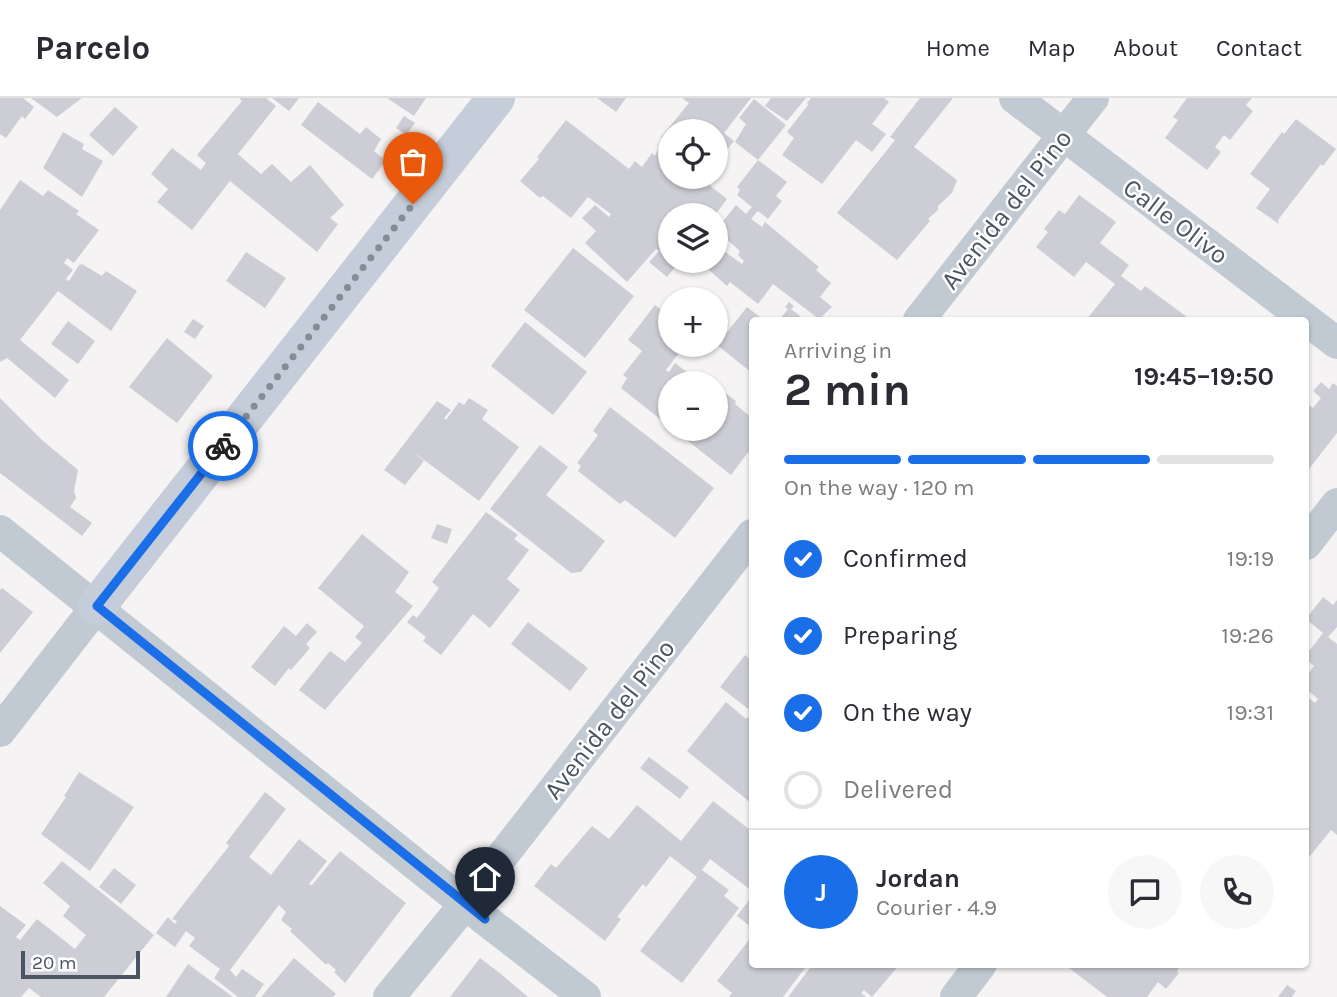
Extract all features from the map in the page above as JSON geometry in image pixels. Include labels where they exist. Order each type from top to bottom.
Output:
[{"type":"street","points":[[0,731],[496,98]]},
{"type":"street","name":"Calle Olivo","points":[[1015,98],[1303,317]]},
{"type":"street","name":"Avenida del Pino","points":[[921,317],[1093,98]]},
{"type":"street","name":"Calle Olivo","points":[[1309,322],[1337,343]]},
{"type":"street","points":[[1309,540],[1337,503]]},
{"type":"street","points":[[0,531],[97,606],[465,904],[586,997]]},
{"type":"street","name":"Avenida del Pino","points":[[389,997],[465,904],[749,539]]},
{"type":"street","points":[[956,997],[978,968]]},
{"type":"building","points":[[0,98],[23,98],[34,107],[25,119],[22,116],[6,138],[0,134]]},
{"type":"building","points":[[31,98],[82,98],[57,117]]},
{"type":"building","points":[[239,98],[266,98],[276,106],[238,154],[261,174],[272,164],[291,182],[310,165],[344,205],[330,218],[338,224],[317,252],[230,181],[192,230],[157,202],[168,189],[151,174],[172,148],[201,170],[206,163],[197,155],[242,101]]},
{"type":"building","points":[[272,98],[299,98],[289,111]]},
{"type":"building","points":[[387,98],[426,98],[414,116]]},
{"type":"building","points":[[597,98],[626,98],[616,112]]},
{"type":"building","points":[[682,98],[751,98],[728,128],[728,119],[676,119],[689,103]]},
{"type":"building","points":[[771,98],[806,98],[787,121],[765,106]]},
{"type":"building","points":[[811,98],[884,98],[889,102],[872,124],[886,134],[872,152],[856,140],[822,184],[782,155],[794,138],[787,132]]},
{"type":"building","points":[[920,98],[953,98],[914,147],[957,180],[952,193],[938,206],[938,210],[928,219],[930,221],[897,260],[837,213],[895,140],[890,137]]},
{"type":"building","points":[[1187,98],[1252,98],[1246,105],[1253,111],[1230,140],[1224,135],[1215,147],[1221,152],[1207,170],[1165,138],[1178,120],[1173,117]]},
{"type":"building","points":[[754,99],[786,125],[758,160],[735,142],[746,124],[739,118]]},
{"type":"building","points":[[318,102],[360,134],[366,127],[381,139],[374,151],[386,161],[372,179],[301,125]]},
{"type":"building","points":[[115,107],[138,127],[113,156],[89,135]]},
{"type":"building","points":[[404,116],[415,123],[406,135],[396,128]]},
{"type":"building","points":[[1296,119],[1336,149],[1323,166],[1321,164],[1278,220],[1279,224],[1256,208],[1270,189],[1250,174],[1282,132],[1284,134]]},
{"type":"building","points":[[566,120],[629,169],[635,161],[642,167],[652,153],[655,156],[658,150],[658,189],[714,189],[727,199],[724,203],[658,203],[658,250],[656,249],[627,282],[585,243],[596,231],[582,218],[595,205],[609,217],[611,214],[588,197],[571,218],[520,181],[539,159],[537,157]]},
{"type":"building","points":[[63,132],[84,144],[82,149],[103,161],[82,197],[43,168]]},
{"type":"building","points":[[728,136],[734,141],[728,148]]},
{"type":"building","points":[[758,160],[787,182],[776,196],[782,201],[768,219],[758,211],[751,219],[762,227],[765,222],[819,267],[816,270],[831,283],[820,297],[832,307],[821,317],[816,317],[773,284],[758,304],[730,282],[727,286],[712,273],[728,273],[728,254],[742,264],[744,261],[738,255],[740,251],[728,240],[728,215],[736,205],[746,214],[752,207],[737,195],[740,190],[737,187]]},
{"type":"building","points":[[20,180],[43,196],[48,190],[79,211],[76,214],[99,230],[74,263],[67,258],[64,263],[73,270],[66,279],[69,281],[82,264],[102,276],[106,271],[137,291],[111,331],[58,291],[20,340],[69,380],[55,398],[7,358],[0,362],[0,210]]},
{"type":"building","points":[[1079,195],[1116,222],[1100,243],[1129,265],[1121,276],[1141,291],[1145,286],[1187,317],[1088,317],[1115,284],[1086,262],[1074,277],[1036,247],[1048,232],[1044,229],[1059,210],[1065,214]]},
{"type":"building","points":[[573,248],[634,296],[585,358],[524,310]]},
{"type":"building","points":[[246,252],[286,278],[265,308],[226,281]]},
{"type":"building","points":[[658,252],[658,270],[649,262]]},
{"type":"building","points":[[789,302],[794,306],[791,309],[801,317],[781,317],[788,309],[785,307]]},
{"type":"building","points":[[655,305],[658,307],[658,357],[676,357],[668,371],[658,371],[658,417],[621,388],[627,378],[623,375],[642,351],[628,340]]},
{"type":"building","points":[[747,307],[760,317],[749,317],[749,371],[728,354],[728,331]]},
{"type":"building","points":[[193,319],[204,326],[195,339],[184,332]]},
{"type":"building","points":[[68,321],[95,341],[78,364],[51,344]]},
{"type":"building","points":[[525,322],[587,372],[553,415],[491,366]]},
{"type":"building","points":[[167,338],[213,376],[177,423],[129,387]]},
{"type":"building","points":[[675,363],[685,371],[670,371]]},
{"type":"building","points":[[1321,382],[1329,389],[1333,383],[1337,386],[1337,433],[1309,469],[1309,405],[1313,408],[1321,398],[1313,391]]},
{"type":"building","points":[[728,395],[749,416],[749,451],[731,475],[688,441],[728,441]]},
{"type":"building","points":[[0,398],[42,440],[78,470],[74,491],[76,498],[70,507],[92,523],[82,536],[0,473]]},
{"type":"building","points":[[469,398],[488,410],[482,419],[519,447],[479,501],[412,451],[424,461],[405,485],[384,470],[437,401],[451,410],[444,418],[446,420],[459,402],[464,405]]},
{"type":"building","points":[[610,407],[714,488],[675,538],[625,500],[620,504],[578,471],[581,466],[577,463],[598,435],[593,431]]},
{"type":"building","points":[[540,445],[568,467],[546,495],[605,541],[581,572],[571,573],[490,509]]},
{"type":"building","points":[[486,512],[518,535],[514,539],[529,550],[507,579],[520,590],[490,628],[473,614],[441,655],[423,641],[426,637],[407,622],[413,615],[417,618],[439,588],[432,582]]},
{"type":"building","points":[[437,524],[452,529],[447,544],[431,538]]},
{"type":"building","points":[[362,534],[409,572],[395,592],[413,606],[325,710],[299,690],[330,651],[345,662],[362,643],[355,637],[364,626],[318,588]]},
{"type":"building","points":[[2,588],[33,612],[0,653],[0,590]]},
{"type":"building","points":[[1323,597],[1333,605],[1337,600],[1337,627],[1328,637],[1337,644],[1337,835],[1331,830],[1309,857],[1309,698],[1315,703],[1318,699],[1309,692],[1309,673],[1314,666],[1309,662],[1309,651],[1323,633],[1309,621],[1309,615]]},
{"type":"building","points":[[528,622],[588,668],[570,691],[511,644]]},
{"type":"building","points":[[307,623],[317,632],[306,644],[310,648],[275,686],[251,667],[284,626],[296,636]]},
{"type":"building","points":[[745,655],[749,658],[749,710],[720,687]]},
{"type":"building","points":[[726,702],[749,719],[749,802],[687,751]]},
{"type":"building","points":[[649,757],[689,787],[680,799],[640,768]]},
{"type":"building","points":[[79,772],[134,807],[90,871],[41,834]]},
{"type":"building","points":[[265,792],[286,809],[249,857],[271,875],[299,839],[327,861],[309,884],[312,885],[340,851],[406,903],[345,983],[334,972],[336,970],[328,963],[326,965],[290,931],[292,929],[281,920],[286,912],[279,905],[230,970],[236,977],[242,969],[264,984],[255,997],[238,997],[214,978],[220,969],[189,946],[195,938],[186,931],[175,947],[156,933],[168,917],[175,924],[177,921],[172,919],[229,846],[226,843]]},
{"type":"building","points":[[713,801],[749,829],[749,889],[710,859],[702,870],[729,890],[724,896],[739,908],[682,983],[640,951],[697,877],[670,856],[646,887],[643,884],[617,917],[621,919],[605,941],[534,886],[551,864],[556,868],[592,826],[609,839],[637,805],[681,841]]},
{"type":"building","points":[[62,861],[154,935],[104,997],[41,997],[29,988],[21,997],[0,997],[0,906],[26,925],[16,937],[20,940],[37,919],[75,949],[86,935],[63,916],[70,906],[43,883]]},
{"type":"building","points":[[114,868],[136,885],[121,904],[99,887]]},
{"type":"building","points":[[749,900],[749,926],[737,916]]},
{"type":"building","points":[[749,940],[749,968],[805,968],[783,997],[729,997],[732,993],[717,981]]},
{"type":"building","points":[[294,958],[336,994],[333,997],[261,997]]},
{"type":"building","points":[[480,958],[501,974],[528,997],[450,997]]},
{"type":"building","points":[[188,964],[207,978],[233,997],[166,997]]},
{"type":"building","points":[[810,968],[897,968],[872,997],[864,990],[861,993],[866,997],[788,997]]},
{"type":"building","points":[[1069,968],[1179,968],[1179,973],[1166,989],[1158,982],[1147,997],[1107,997]]},
{"type":"building","points":[[1287,985],[1296,991],[1292,997],[1278,997]]},
{"type":"way so far","points":[[223,446],[413,204]]},
{"type":"route","points":[[223,446],[97,606],[485,919]]}]
